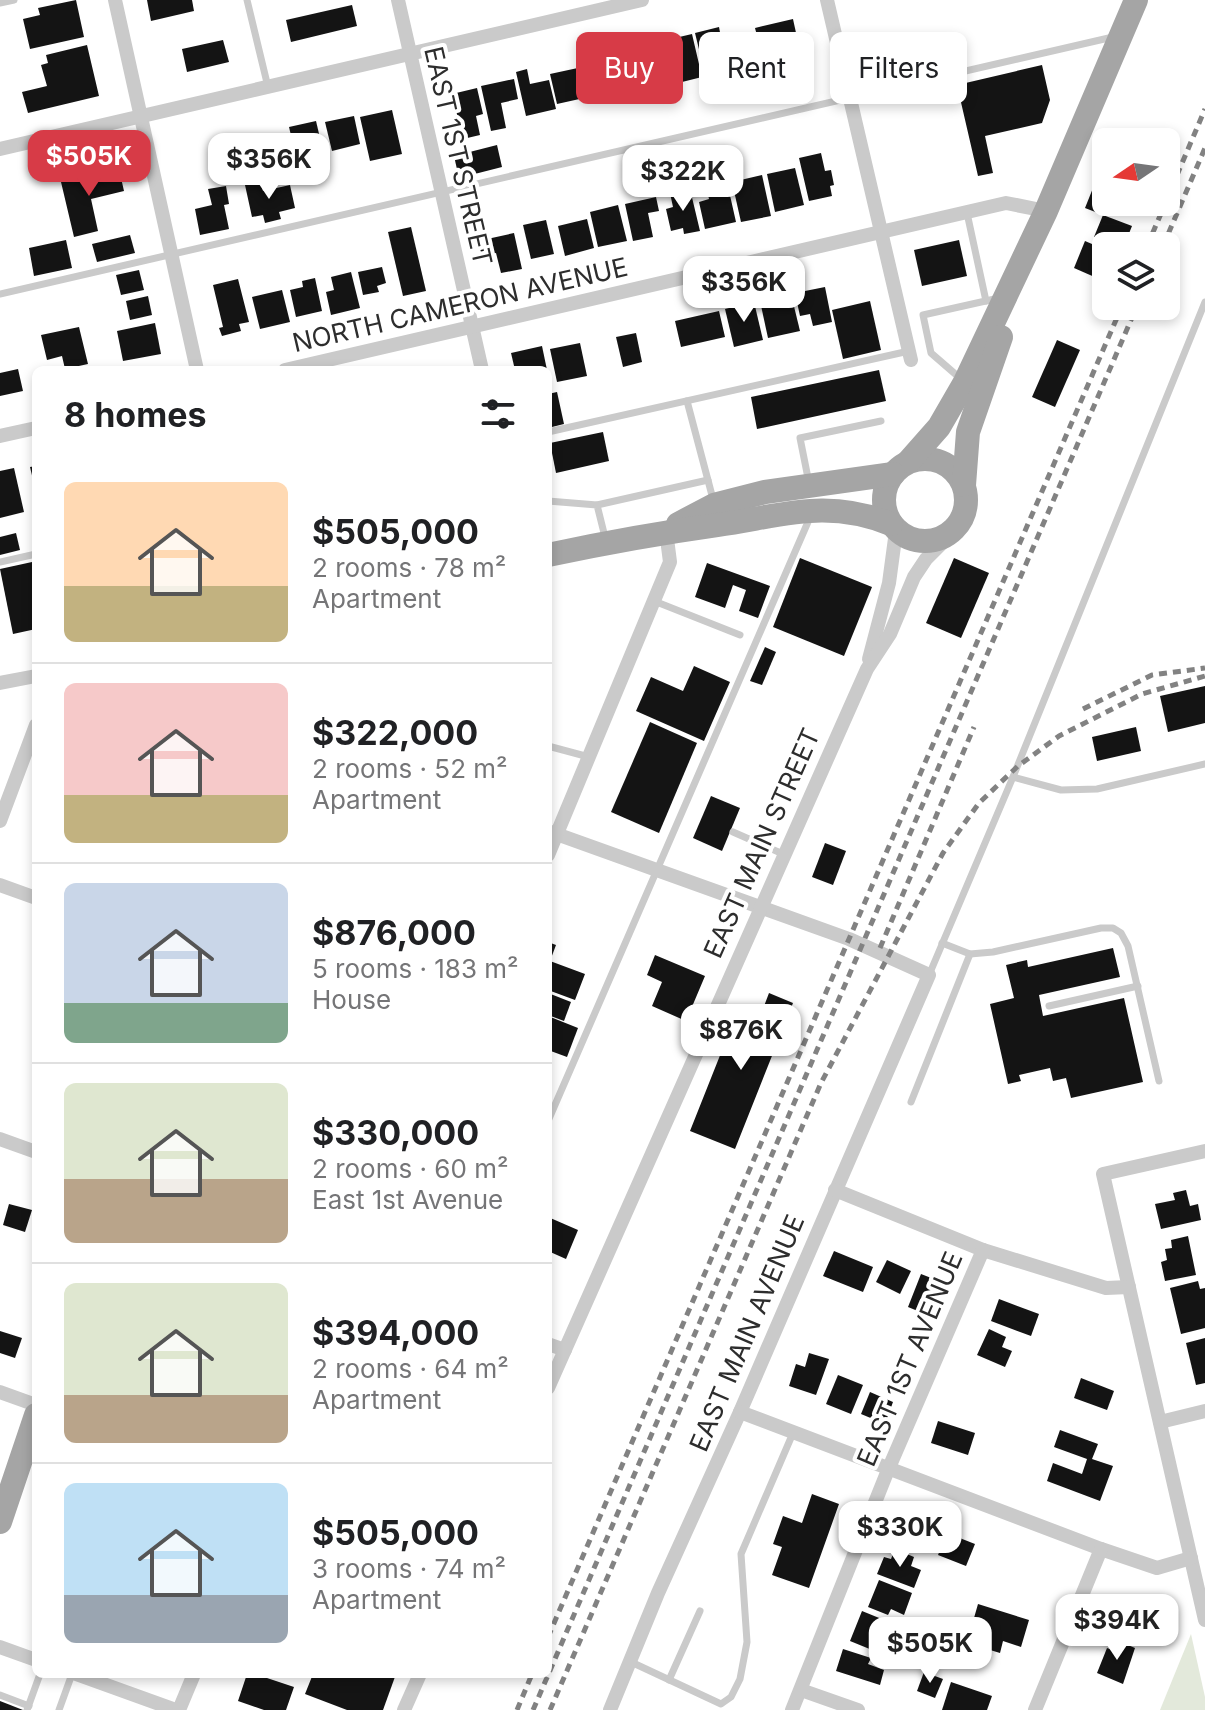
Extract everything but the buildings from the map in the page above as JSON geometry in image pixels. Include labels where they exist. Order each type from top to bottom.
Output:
[{"type":"main road","points":[[666,531],[714,505],[765,492],[812,498],[894,528],[913,539],[924,541],[946,536],[955,530],[966,509],[964,485],[968,432],[1046,211],[1136,0]]},
{"type":"main road","points":[[894,528],[884,501],[888,482],[939,427],[965,382],[996,299],[1046,211]]},
{"type":"main road","points":[[552,554],[812,498],[931,458],[951,467],[964,485]]},
{"type":"main road","points":[[0,1522],[32,1427]]},
{"type":"street","points":[[115,0],[196,366]]},
{"type":"street","name":"EAST 1ST STREET","points":[[398,0],[481,366]]},
{"type":"street","points":[[0,149],[642,0]]},
{"type":"street","points":[[827,0],[835,32]]},
{"type":"street","points":[[852,104],[910,356]]},
{"type":"street","name":"NORTH CAMERON AVENUE","points":[[302,366],[1006,203],[1046,211]]},
{"type":"street","points":[[0,436],[32,429]]},
{"type":"street","name":"EAST MAIN STREET","points":[[867,669],[889,583],[894,528]]},
{"type":"street","name":"EAST MAIN STREET","points":[[552,1379],[867,669],[890,634],[914,577],[926,559],[955,530]]},
{"type":"street","points":[[666,531],[670,562],[589,757],[553,833],[849,939],[929,975]]},
{"type":"street","points":[[0,683],[32,677]]},
{"type":"street","points":[[0,821],[32,736]]},
{"type":"street","points":[[0,885],[32,897]]},
{"type":"street","name":"EAST MAIN AVENUE","points":[[610,1710],[658,1593],[740,1412],[929,975]]},
{"type":"street","points":[[0,1139],[32,1151]]},
{"type":"street","points":[[1205,1151],[1103,1174],[1205,1620]]},
{"type":"street","points":[[835,1190],[983,1250],[1106,1288],[1129,1287]]},
{"type":"street","name":"EAST 1ST AVENUE","points":[[792,1710],[888,1470],[983,1250]]},
{"type":"street","points":[[552,1345],[565,1350]]},
{"type":"street","points":[[0,1392],[32,1404]]},
{"type":"street","points":[[1160,1422],[1205,1411]]},
{"type":"street","points":[[740,1412],[888,1470],[1157,1568],[1191,1558]]},
{"type":"street","points":[[1035,1710],[1101,1549]]},
{"type":"street","points":[[0,1647],[32,1659]]},
{"type":"street","points":[[85,1678],[177,1710],[192,1678]]},
{"type":"street","points":[[404,1710],[418,1678]]},
{"type":"street","points":[[801,1690],[858,1710]]},
{"type":"lane","points":[[0,3],[14,0]]},
{"type":"lane","points":[[247,0],[268,87]]},
{"type":"lane","points":[[967,70],[1120,36]]},
{"type":"lane","points":[[0,294],[830,101]]},
{"type":"lane","points":[[965,382],[931,353],[923,315],[996,299],[967,212]]},
{"type":"lane","points":[[929,975],[1013,777],[1205,302]]},
{"type":"lane","points":[[552,431],[910,356]]},
{"type":"lane","points":[[687,401],[714,505]]},
{"type":"lane","points":[[552,1112],[657,871],[812,498],[800,438],[881,421]]},
{"type":"lane","points":[[552,501],[597,505],[708,480]]},
{"type":"lane","points":[[597,505],[607,543]]},
{"type":"lane","points":[[0,562],[32,555]]},
{"type":"lane","points":[[654,601],[740,635]]},
{"type":"lane","points":[[552,747],[589,757]]},
{"type":"lane","points":[[1013,777],[1061,790],[1097,789],[1205,764]]},
{"type":"lane","points":[[733,832],[783,854]]},
{"type":"lane","points":[[942,943],[970,954],[993,952],[1091,929],[1113,928],[1121,933],[1128,946],[1159,1081]]},
{"type":"lane","points":[[911,1102],[970,954]]},
{"type":"lane","points":[[1049,1006],[1138,986]]},
{"type":"lane","points":[[631,1662],[720,1707],[731,1697],[740,1679],[747,1642],[741,1554],[793,1433]]},
{"type":"lane","points":[[669,1680],[700,1611]]},
{"type":"lane","points":[[0,1695],[28,1708],[39,1678]]},
{"type":"lane","points":[[59,1710],[72,1678]]},
{"type":"shaded area","points":[[1191,1634],[1205,1710],[1160,1710]]},
{"type":"railway","points":[[1180,168],[1205,109]]},
{"type":"railway","points":[[1169,232],[1205,148]]},
{"type":"railway","points":[[1153,232],[1160,216]]},
{"type":"railway","points":[[552,1628],[1116,320]]},
{"type":"railway","points":[[552,1666],[1131,320]]},
{"type":"railway","points":[[1083,709],[1152,675],[1205,668]]},
{"type":"railway","points":[[550,1710],[821,1083],[943,853],[979,803],[1018,766],[1059,736],[1142,694],[1205,676]]},
{"type":"railway","points":[[880,948],[974,727]]},
{"type":"railway","points":[[517,1710],[530,1678]]},
{"type":"railway","points":[[533,1710],[547,1678]]}]
